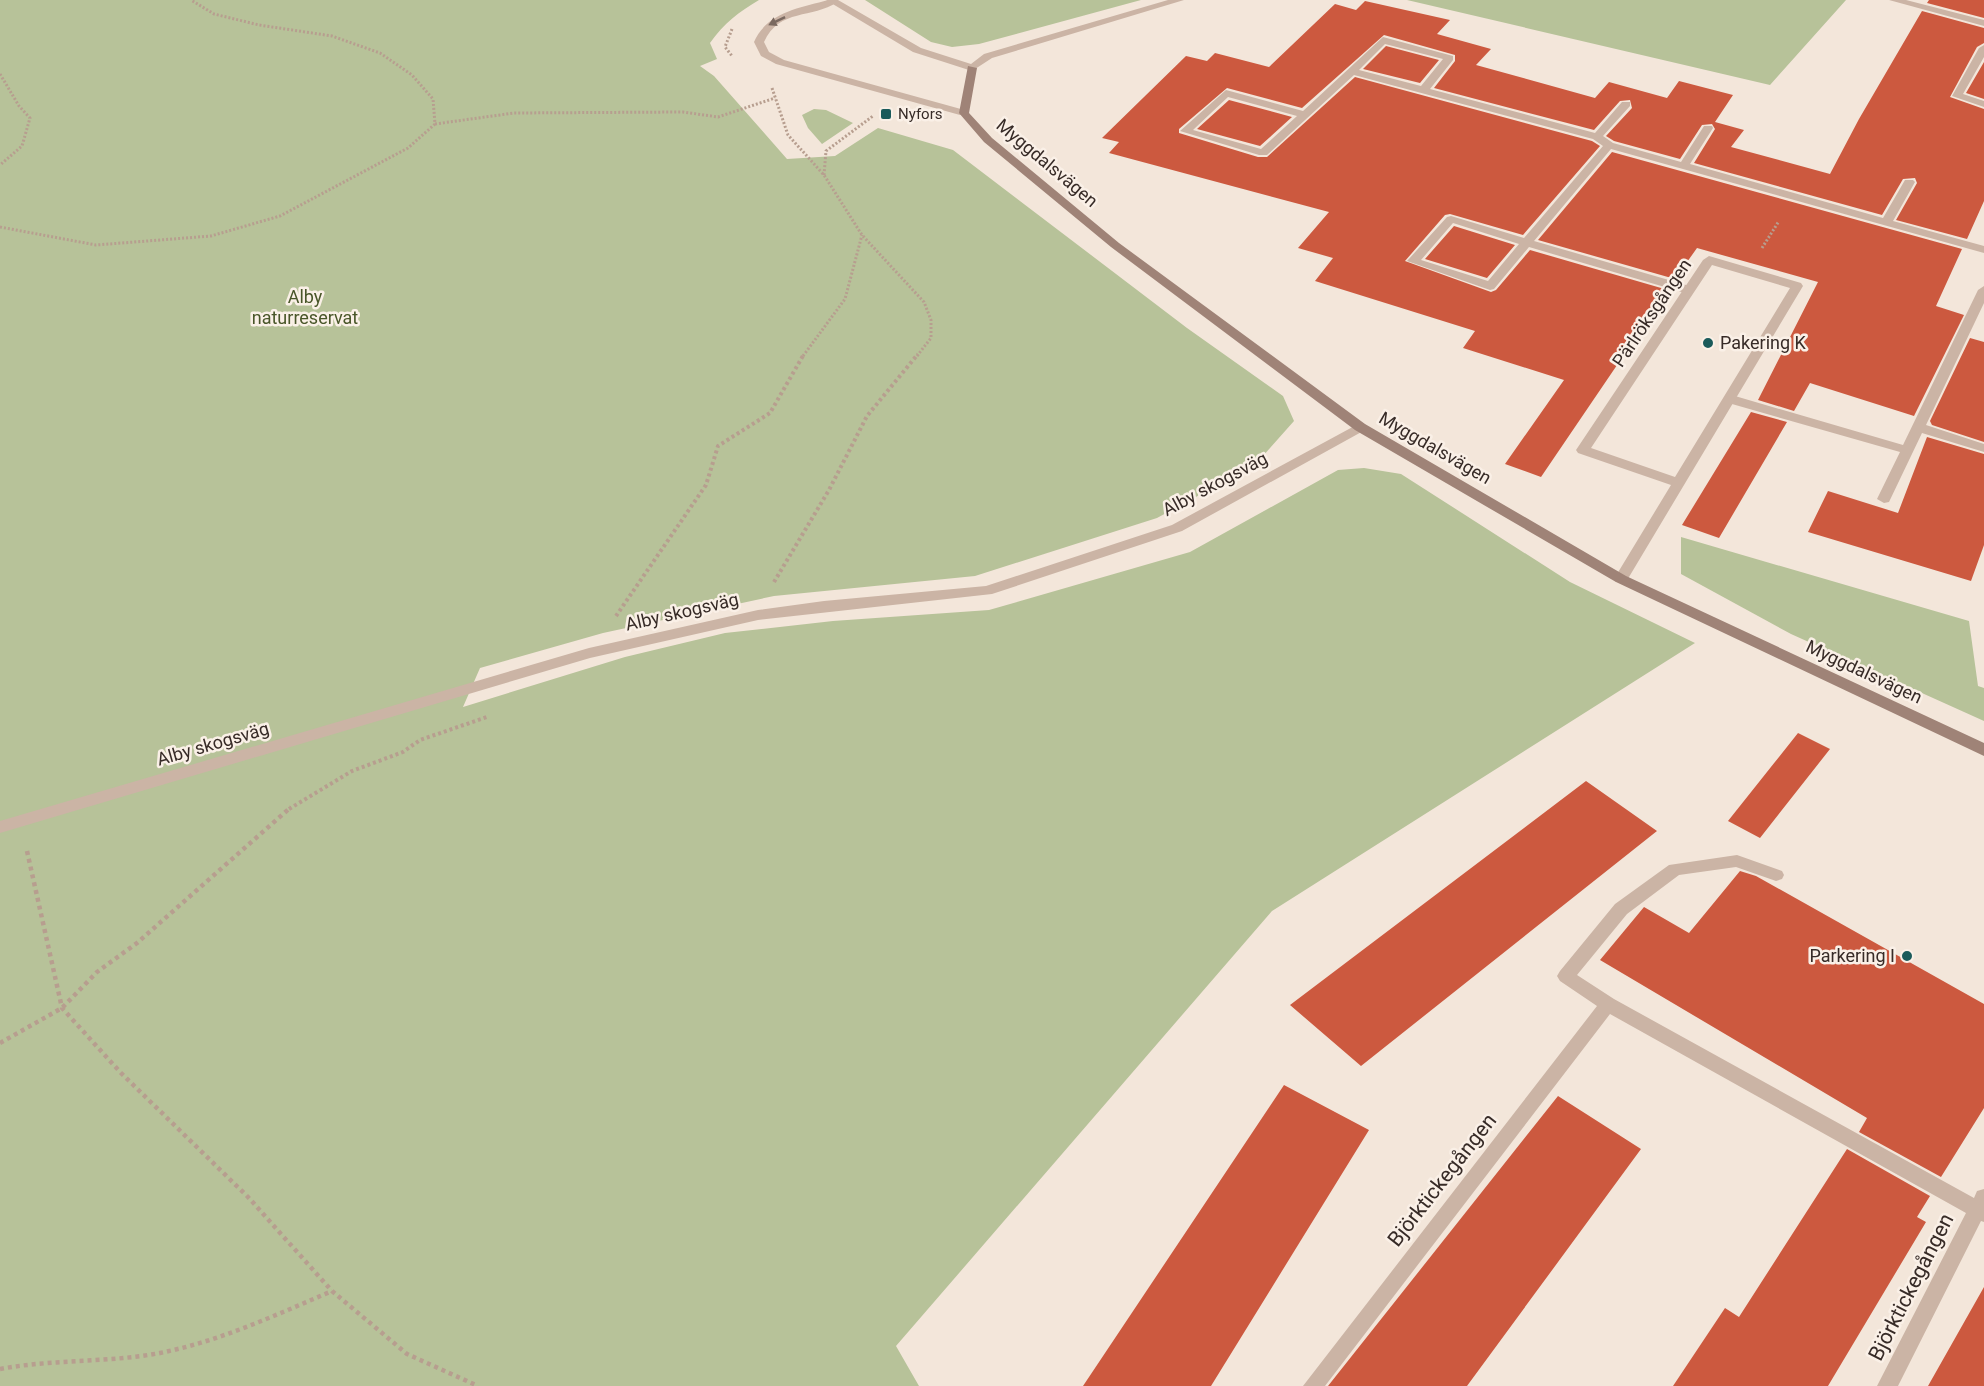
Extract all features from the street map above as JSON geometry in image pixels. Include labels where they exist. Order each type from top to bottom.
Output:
[{"type":"street","points":[[972,68],[917,50],[832,1],[775,21],[762,30],[759,42],[765,54],[780,62],[964,113],[972,68],[988,56],[1179,0]]},
{"type":"street","points":[[1894,0],[1984,23]]},
{"type":"street","points":[[1303,114],[1226,93],[1185,130],[1263,153],[1383,40],[1449,58],[1423,90]]},
{"type":"street","points":[[1984,48],[1957,96],[1984,104]]},
{"type":"street","points":[[1352,71],[1597,138],[1609,145],[1984,250]]},
{"type":"street","points":[[1597,138],[1626,105]]},
{"type":"street","name":"Myggdalsvägen","points":[[964,113],[988,140],[1115,245],[1360,427],[1621,579],[1984,750]]},
{"type":"street","points":[[1684,165],[1708,128]]},
{"type":"street","points":[[1609,145],[1527,243],[1490,286],[1413,261],[1451,219],[1527,243],[1689,290]]},
{"type":"street","points":[[1886,223],[1909,182]]},
{"type":"street","name":"Pärlröksgången","points":[[1621,579],[1730,399],[1797,286],[1709,260],[1583,450],[1679,483]]},
{"type":"street","points":[[1884,499],[1984,290]]},
{"type":"street","points":[[1730,399],[1907,450]]},
{"type":"street","name":"Alby skogsväg","points":[[0,827],[589,653],[758,615],[824,606],[987,591],[1177,528],[1360,427]]},
{"type":"street","points":[[1918,427],[1984,448]]},
{"type":"street","name":"Björktickegången","points":[[1776,875],[1737,861],[1675,869],[1622,909],[1566,976],[1608,1004],[1982,1207],[1887,1386]]},
{"type":"street","name":"Björktickegången","points":[[1313,1386],[1608,1004]]},
{"type":"path","points":[[191,0],[214,14],[259,25],[332,36],[380,53],[412,75],[433,99],[435,124]]},
{"type":"path","points":[[0,74],[19,106],[30,118],[29,132],[21,148],[0,165]]},
{"type":"path","points":[[0,227],[96,245],[211,236],[280,216],[408,148],[435,124],[514,113],[683,112],[718,117],[775,98],[788,135],[824,175],[862,235],[924,302],[931,320],[932,338],[867,416],[829,490],[790,550],[758,615]]},
{"type":"path","points":[[824,175],[826,151],[874,116]]},
{"type":"path","points":[[1747,271],[1793,198]]},
{"type":"path","points":[[589,653],[646,576],[706,485],[718,446],[770,413],[806,350],[845,299],[862,235]]},
{"type":"path","points":[[0,1042],[62,1008],[97,972],[137,943],[294,804],[327,788],[351,771],[403,752],[420,740],[489,716]]},
{"type":"path","points":[[20,821],[62,1008],[121,1073],[248,1197],[332,1291],[407,1353],[477,1386]]},
{"type":"path","points":[[0,1369],[30,1362],[134,1357],[218,1339],[332,1291]]},
{"type":"green space","name":"Alby naturreservat","points":[[0,0],[759,0],[726,24],[710,43],[717,59],[700,66],[714,76],[787,159],[835,156],[878,128],[953,150],[1187,328],[1283,396],[1294,421],[1255,465],[1157,518],[975,576],[774,596],[603,633],[480,668],[463,707],[625,657],[725,633],[833,621],[989,610],[1190,552],[1338,470],[1364,468],[1401,474],[1570,582],[1695,643],[1272,911],[896,1346],[919,1386],[0,1386]]},
{"type":"green space","points":[[865,0],[1141,0],[979,44],[952,47],[931,42]]},
{"type":"green space","points":[[1407,0],[1846,0],[1770,85]]},
{"type":"green space","points":[[814,109],[826,110],[853,123],[822,144],[808,128],[802,115]]},
{"type":"green space","points":[[1681,537],[1969,621],[1978,686],[1984,688],[1984,721],[1791,634],[1681,574]]},
{"type":"building","points":[[1929,0],[1984,0],[1984,18],[1927,3]]},
{"type":"building","points":[[1365,1],[1450,20],[1437,34],[1491,49],[1476,65],[1595,98],[1609,82],[1667,98],[1679,81],[1733,95],[1715,122],[1744,130],[1731,147],[1830,174],[1922,11],[1984,28],[1984,43],[1977,47],[1950,97],[1984,109],[1984,201],[1967,239],[1896,220],[1917,183],[1915,178],[1903,179],[1882,215],[1694,163],[1715,129],[1712,124],[1702,125],[1680,159],[1614,141],[1606,136],[1632,108],[1630,100],[1620,101],[1594,130],[1434,88],[1455,61],[1455,55],[1384,35],[1302,108],[1227,88],[1179,129],[1179,133],[1258,157],[1267,157],[1355,77],[1592,141],[1600,146],[1523,235],[1450,214],[1445,215],[1405,261],[1491,292],[1496,290],[1530,250],[1668,290],[1541,477],[1505,464],[1564,380],[1463,348],[1475,331],[1315,281],[1333,258],[1298,248],[1329,212],[1109,153],[1119,142],[1102,138],[1186,56],[1207,61],[1215,53],[1269,67],[1335,4],[1356,10]]},
{"type":"building","points":[[1386,46],[1439,60],[1420,83],[1363,69]]},
{"type":"building","points":[[1984,62],[1984,99],[1966,93]]},
{"type":"building","points":[[1229,100],[1292,117],[1260,146],[1197,129]]},
{"type":"building","points":[[1612,152],[1962,249],[1936,306],[1964,315],[1914,416],[1810,383],[1794,411],[1758,400],[1818,282],[1697,248],[1675,279],[1538,240]]},
{"type":"building","points":[[1454,226],[1515,245],[1487,278],[1425,259]]},
{"type":"building","points":[[1970,338],[1984,342],[1984,442],[1932,425],[1930,421]]},
{"type":"building","points":[[1751,412],[1787,422],[1719,538],[1682,525]]},
{"type":"building","points":[[1927,437],[1984,454],[1984,545],[1971,581],[1808,532],[1828,491],[1898,513]]},
{"type":"building","points":[[1798,733],[1830,749],[1760,838],[1728,821]]},
{"type":"building","points":[[1586,781],[1657,831],[1361,1066],[1290,1005]]},
{"type":"building","points":[[1740,871],[1756,876],[1984,1004],[1984,1108],[1941,1177],[1859,1132],[1867,1118],[1600,960],[1644,907],[1689,933]]},
{"type":"building","points":[[1284,1085],[1369,1130],[1211,1386],[1083,1386]]},
{"type":"building","points":[[1558,1096],[1641,1149],[1467,1386],[1328,1386]]},
{"type":"building","points":[[1847,1149],[1930,1196],[1917,1217],[1926,1222],[1828,1386],[1673,1386],[1725,1308],[1739,1317]]},
{"type":"building","points":[[1984,1287],[1984,1386],[1928,1386]]},
{"type":"place","name":"Nyfors","points":[[886,114]]},
{"type":"place","name":"Pakering K","points":[[1708,343]]},
{"type":"place","name":"Parkering I","points":[[1907,956]]}]
